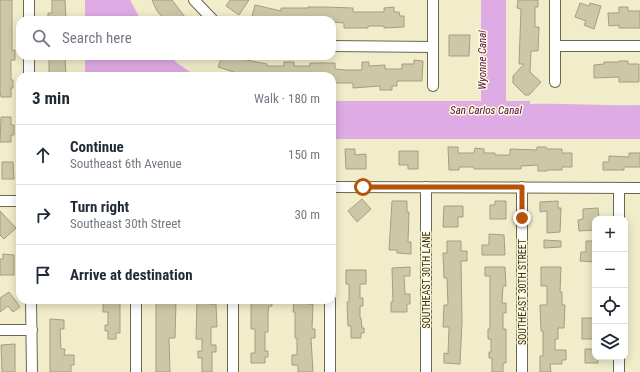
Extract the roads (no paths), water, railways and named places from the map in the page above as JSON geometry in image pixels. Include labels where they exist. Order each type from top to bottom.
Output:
[{"type":"street","points":[[29,0],[29,16]]},
{"type":"street","points":[[194,0],[208,16]]},
{"type":"street","points":[[433,0],[433,86]]},
{"type":"street","points":[[555,0],[555,82]]},
{"type":"street","points":[[336,46],[433,47]]},
{"type":"street","points":[[555,46],[640,46]]},
{"type":"street","points":[[29,60],[30,72]]},
{"type":"street","points":[[336,187],[640,188]]},
{"type":"street","name":"SOUTHEAST 30TH LANE","points":[[426,187],[426,372]]},
{"type":"street","name":"SOUTHEAST 30TH STREET","points":[[522,187],[522,372]]},
{"type":"street","points":[[619,188],[619,216]]},
{"type":"street","points":[[0,201],[16,201]]},
{"type":"street","points":[[31,304],[32,372]]},
{"type":"street","points":[[136,304],[136,372]]},
{"type":"street","points":[[233,304],[233,372]]},
{"type":"street","points":[[330,304],[330,372]]},
{"type":"street","points":[[0,330],[32,330]]},
{"type":"street","points":[[619,360],[619,372]]},
{"type":"water","points":[[85,0],[130,0],[139,16],[85,16]]},
{"type":"water","points":[[481,0],[506,0],[506,101],[530,101],[530,104],[640,105],[640,139],[336,139],[336,101],[481,101]]},
{"type":"water","points":[[85,60],[174,60],[190,72],[85,72]]},
{"type":"water label","name":"Wyonne Canal","points":[[482,60]]},
{"type":"water label","name":"San Carlos Canal","points":[[486,110]]}]
